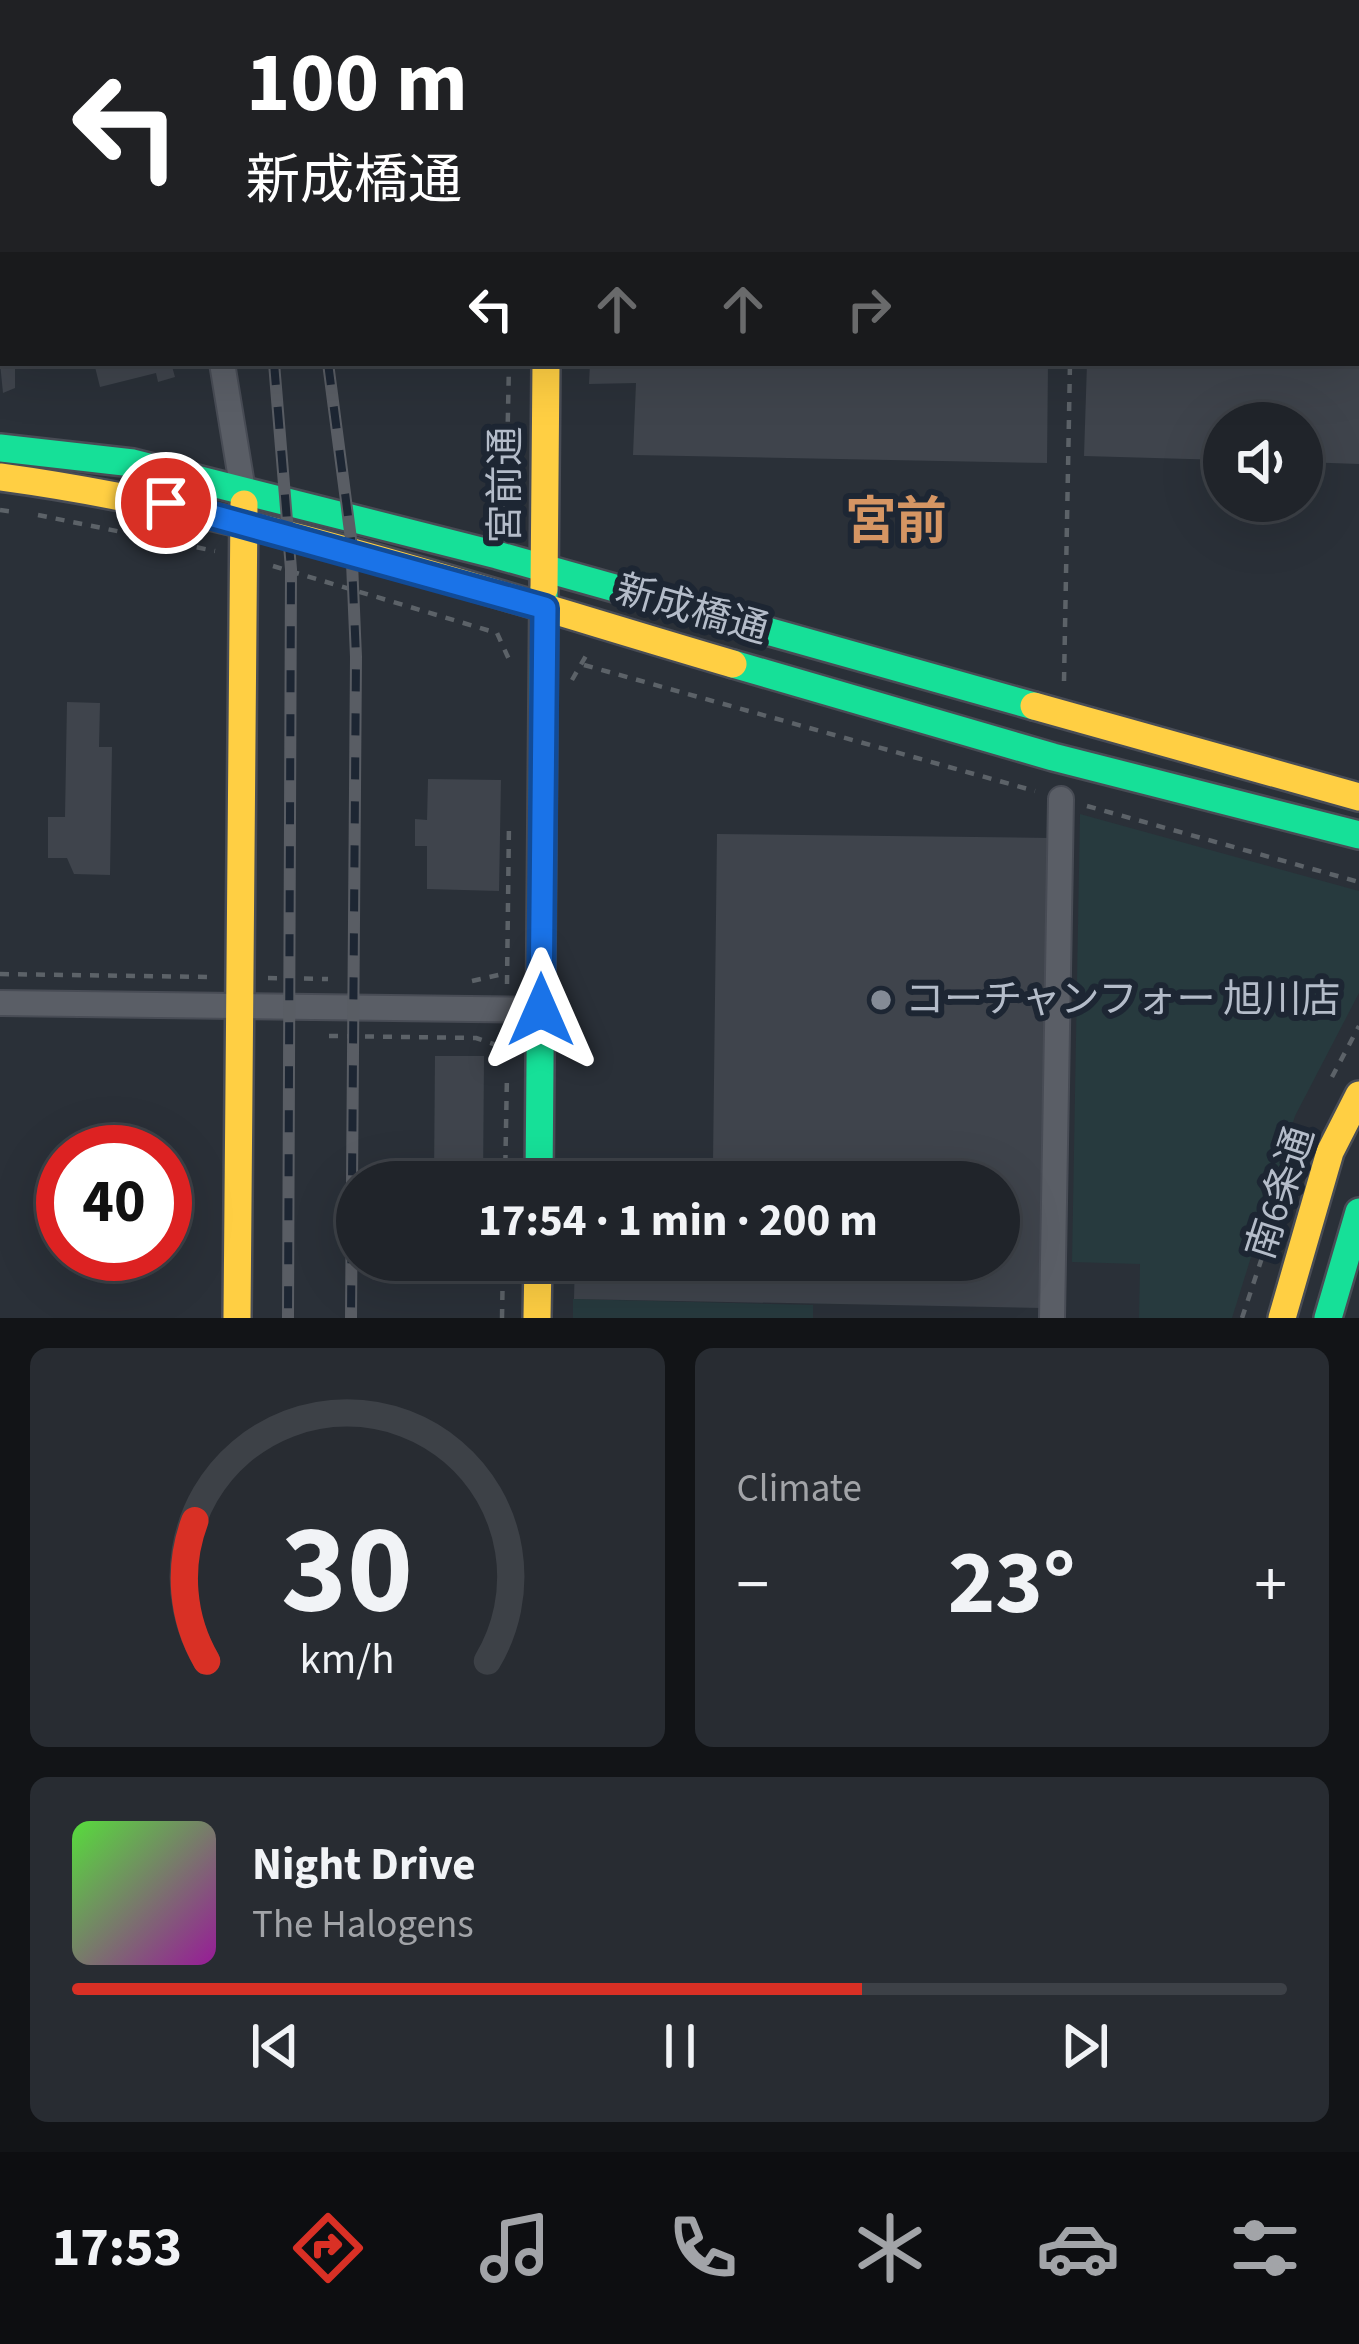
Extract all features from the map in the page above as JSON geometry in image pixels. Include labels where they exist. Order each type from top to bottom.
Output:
[{"type":"street","points":[[223,366],[244,491],[246,557],[238,1318]]},
{"type":"street","name":"宮前通","points":[[538,1161],[546,366]]},
{"type":"street","name":"新成橋通","points":[[0,448],[134,463],[244,491],[545,569],[1359,797]]},
{"type":"street","name":"新成橋通","points":[[0,477],[127,494],[244,521],[1053,757],[1359,835]]},
{"type":"street","points":[[1052,1318],[1061,799]]},
{"type":"street","points":[[0,1003],[541,1010]]},
{"type":"street","name":"南6条通","points":[[1282,1318],[1330,1152],[1359,1095]]},
{"type":"street","name":"南6条通","points":[[1328,1318],[1359,1212]]},
{"type":"street","points":[[537,1318],[538,1281]]},
{"type":"path","points":[[483,524],[496,519],[506,507],[508,366]]},
{"type":"path","points":[[1070,366],[1064,685],[1072,687]]},
{"type":"path","points":[[0,510],[246,557],[497,633],[512,665]]},
{"type":"path","points":[[584,665],[1359,882]]},
{"type":"path","points":[[476,1038],[508,1049],[509,807]]},
{"type":"path","points":[[474,981],[507,973]]},
{"type":"path","points":[[505,1161],[507,1072]]},
{"type":"path","points":[[502,1318],[503,1281]]},
{"type":"green space","points":[[1080,814],[1359,891],[1359,993],[1295,1116],[1232,1318],[1139,1318],[1140,1264],[1072,1262]]},
{"type":"green space","points":[[573,1299],[813,1305],[813,1318],[573,1318]]},
{"type":"building","points":[[0,366],[15,366],[15,388],[3,393]]},
{"type":"building","points":[[95,366],[172,366],[175,377],[158,382],[156,373],[100,387]]},
{"type":"building","points":[[590,366],[1048,366],[1047,463],[633,455],[636,383],[589,384]]},
{"type":"building","points":[[1087,366],[1359,366],[1359,464],[1323,463],[1323,402],[1203,402],[1203,459],[1084,456]]},
{"type":"building","points":[[67,702],[100,703],[99,747],[112,747],[110,875],[74,874],[67,858],[48,858],[48,817],[65,817]]},
{"type":"building","points":[[428,779],[501,780],[499,891],[427,889],[427,846],[415,846],[415,819],[427,820]]},
{"type":"building","name":"コーチャンフォー 旭川店","points":[[717,834],[1050,838],[1042,1308],[574,1299],[574,1281],[1020,1281],[1020,1161],[713,1161]]},
{"type":"building","points":[[435,1056],[484,1056],[483,1161],[434,1161]]},
{"type":"building","name":"コーチャンフォー 旭川店","points":[[576,1159],[667,1161],[576,1161]]},
{"type":"railway","points":[[274,366],[291,569],[288,1318]]},
{"type":"railway","points":[[328,366],[351,539],[356,657],[351,1318]]},
{"type":"traffic: fast","points":[[0,448],[133,463],[497,555],[1034,706]]},
{"type":"traffic: fast","points":[[539,1161],[544,589]]},
{"type":"traffic: fast","points":[[733,664],[1053,757],[1359,835]]},
{"type":"traffic: fast","points":[[1328,1318],[1359,1212]]},
{"type":"traffic: slow","points":[[544,589],[546,366]]},
{"type":"traffic: slow","points":[[0,477],[278,532],[733,664]]},
{"type":"traffic: slow","points":[[237,1318],[244,504]]},
{"type":"traffic: slow","points":[[1034,706],[1359,797]]},
{"type":"traffic: slow","points":[[1282,1318],[1330,1152],[1359,1095]]},
{"type":"traffic: slow","points":[[537,1318],[538,1281]]},
{"type":"place","name":"コーチャンフォー 旭川店","points":[[881,1000]]},
{"type":"district","name":"宮前","points":[[896,522]]},
{"type":"route","points":[[166,503],[545,608],[541,1010]]}]
